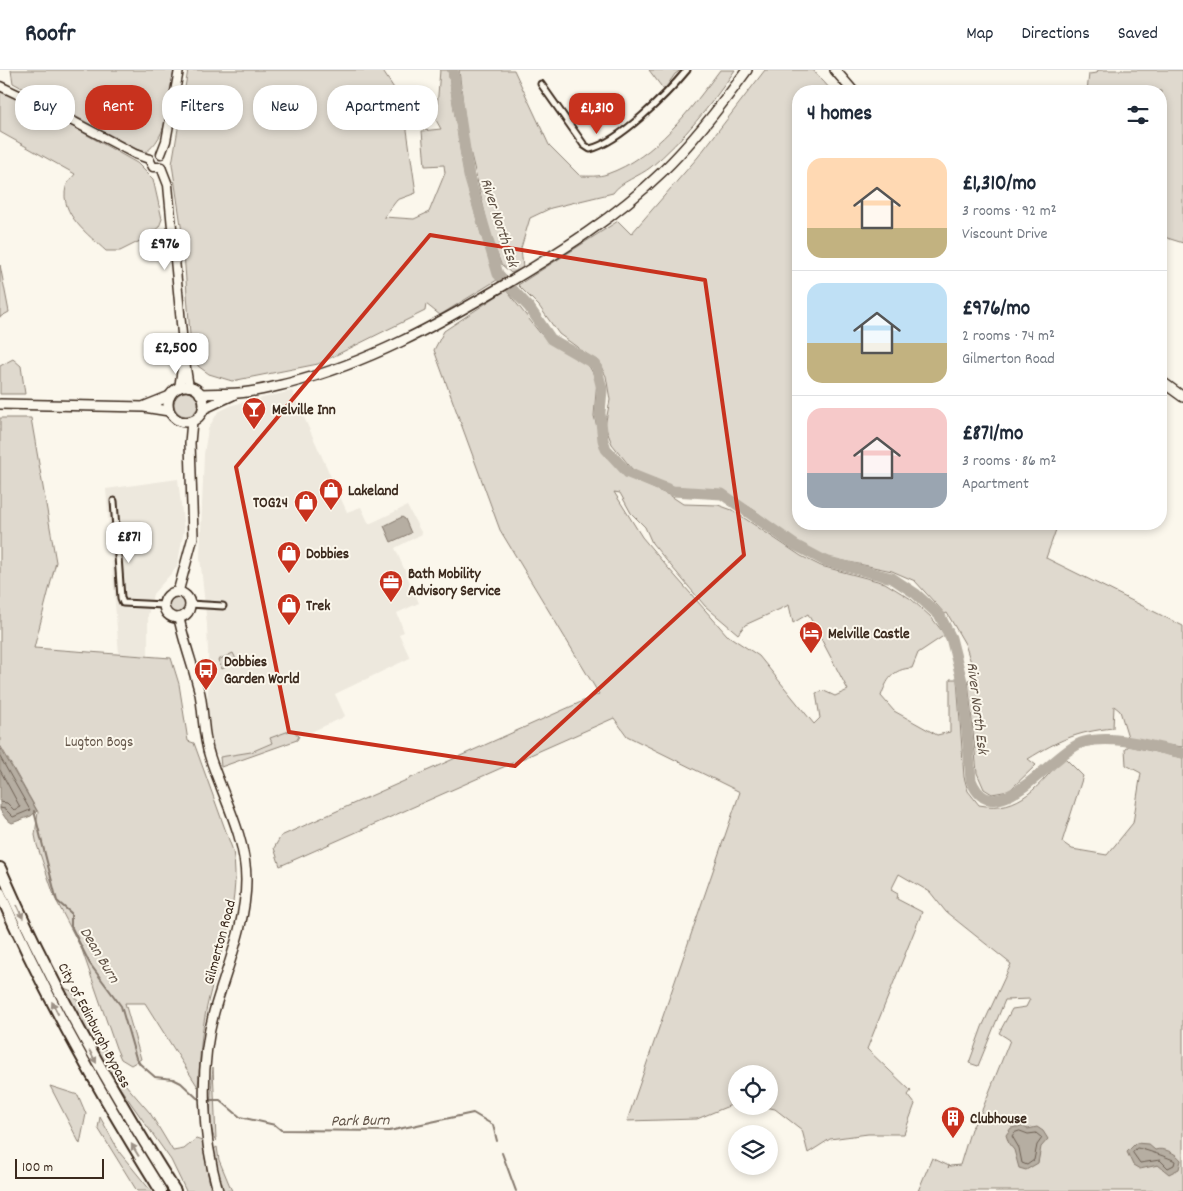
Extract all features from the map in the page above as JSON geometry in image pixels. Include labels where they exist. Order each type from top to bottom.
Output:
[{"type":"highway","name":"City of Edinburgh Bypass","points":[[0,868],[42,960],[87,1045],[175,1191]]},
{"type":"highway","name":"City of Edinburgh Bypass","points":[[0,893],[36,971],[76,1047],[161,1191]]},
{"type":"main road","points":[[161,167],[165,161],[161,154],[166,140],[179,70]]},
{"type":"main road","points":[[144,407],[170,396],[179,388],[189,387],[200,394],[238,393],[314,377],[372,356],[431,328],[586,234],[663,171],[697,135],[747,70]]},
{"type":"main road","points":[[835,70],[848,85]]},
{"type":"main road","points":[[0,86],[62,115],[135,154],[149,158]]},
{"type":"main road","points":[[149,158],[156,153],[161,154]]},
{"type":"main road","points":[[149,158],[153,167],[161,167]]},
{"type":"main road","points":[[161,167],[168,185],[184,355],[189,387]]},
{"type":"main road","points":[[179,388],[184,355]]},
{"type":"main road","points":[[1167,385],[1183,397]]},
{"type":"main road","points":[[203,410],[238,393]]},
{"type":"main road","points":[[170,396],[170,411],[174,418],[182,422],[192,421],[203,410],[204,405],[200,394]]},
{"type":"main road","points":[[0,404],[144,407],[170,411]]},
{"type":"main road","points":[[178,592],[193,536],[190,444],[192,421]]},
{"type":"main road","points":[[182,422],[190,444]]},
{"type":"main road","points":[[178,592],[184,595],[189,604],[188,612],[179,618],[167,613],[164,605],[170,595],[178,592]]},
{"type":"main road","name":"Gilmerton Road","points":[[179,618],[200,695],[209,755],[238,833],[245,864],[245,896],[240,925],[214,1014],[208,1042],[206,1100],[209,1145],[218,1191]]},
{"type":"street","points":[[541,84],[584,145],[590,149],[616,137],[666,94],[687,70]]},
{"type":"street","points":[[114,501],[121,598],[123,603],[164,605]]},
{"type":"street","points":[[189,604],[223,606]]},
{"type":"highlighted area","points":[[430,235],[705,280],[744,555],[515,766],[289,732],[236,467]]},
{"type":"shaded area","points":[[292,391],[347,512],[361,507],[369,524],[407,506],[422,534],[395,548],[419,603],[397,613],[404,632],[399,634],[410,658],[335,694],[345,716],[342,718],[302,736],[292,730],[270,739],[272,743],[251,752],[220,757],[213,750],[207,703],[209,681],[207,625],[200,557],[204,454],[208,429],[218,412],[232,405]]},
{"type":"shaded area","points":[[178,479],[184,530],[177,567],[153,594],[148,615],[148,656],[119,654],[106,489]]},
{"type":"green space","points":[[11,70],[174,70],[172,85],[162,85],[162,130],[159,138],[144,153],[101,130],[152,130],[152,85],[85,85],[85,121],[75,116],[75,85],[17,85],[13,83]]},
{"type":"green space","points":[[188,70],[382,70],[392,85],[327,85],[327,130],[407,130],[416,193],[397,200],[384,217],[414,219],[429,212],[445,173],[444,165],[425,166],[422,131],[441,129],[438,124],[440,70],[448,70],[464,174],[482,237],[497,280],[440,315],[426,304],[425,311],[318,364],[232,381],[209,374],[198,366],[190,335],[183,239],[172,164],[178,130],[243,130],[243,85],[185,85]]},
{"type":"green space","points":[[459,70],[514,70],[549,145],[580,176],[601,176],[625,166],[641,156],[671,131],[720,70],[735,70],[696,122],[651,167],[620,186],[613,193],[551,208],[530,218],[521,248],[523,268],[511,273],[501,264],[491,238],[467,138]]},
{"type":"green space","points":[[649,70],[681,70],[675,74],[664,90]]},
{"type":"green space","points":[[765,70],[813,70],[827,85],[792,85],[792,530],[1056,530],[1046,558],[1183,626],[1183,747],[1158,744],[1128,737],[1120,711],[1114,706],[1113,728],[1088,732],[1068,738],[1049,747],[1028,759],[1036,765],[1009,791],[992,794],[984,789],[977,773],[968,680],[976,678],[965,644],[947,613],[945,614],[915,581],[892,571],[825,557],[799,544],[754,510],[723,491],[673,487],[650,479],[632,469],[612,444],[605,426],[610,400],[606,376],[599,363],[559,334],[539,306],[518,285],[618,221],[631,234],[698,157]]},
{"type":"green space","points":[[1098,70],[1183,70],[1183,243],[1167,238],[1167,85],[1088,85],[1089,74],[1097,73]]},
{"type":"green space","points":[[0,91],[15,97],[15,130],[75,130],[75,128],[137,163],[153,179],[162,219],[159,227],[140,241],[120,251],[106,251],[77,223],[67,206],[65,197],[66,187],[75,174],[0,132]]},
{"type":"green space","points":[[0,265],[9,312],[0,317]]},
{"type":"green space","points":[[506,290],[540,333],[557,346],[586,361],[597,380],[594,416],[604,451],[630,478],[671,496],[683,504],[718,505],[732,510],[801,556],[821,566],[885,583],[911,599],[931,617],[945,635],[918,653],[912,668],[905,669],[891,676],[881,696],[894,711],[937,735],[950,732],[950,679],[957,679],[964,777],[968,791],[979,805],[1006,805],[1018,800],[1037,786],[1064,757],[1083,776],[1062,842],[1072,849],[1107,855],[1133,823],[1141,773],[1126,765],[1125,749],[1129,746],[1183,758],[1183,1191],[918,1191],[932,1158],[949,1166],[948,1168],[960,1165],[971,1129],[980,1115],[1010,1040],[999,1033],[1012,1009],[1026,1007],[1030,999],[1005,1000],[978,1066],[969,1063],[982,1027],[1011,964],[946,912],[930,892],[899,874],[891,890],[898,894],[897,899],[922,912],[867,1049],[911,1091],[908,1095],[915,1104],[904,1134],[868,1134],[830,1139],[808,1153],[802,1130],[778,1111],[778,1065],[728,1065],[728,1106],[697,1119],[627,1121],[740,792],[627,736],[614,718],[280,866],[274,848],[281,836],[599,694],[500,530],[434,350],[444,331]],"holes":[[[614,492],[620,493],[631,513],[645,527],[652,543],[705,606],[738,634],[745,625],[789,605],[793,623],[808,614],[848,690],[835,696],[824,691],[816,693],[820,718],[814,724],[759,656],[727,635],[662,561],[642,537]]]},
{"type":"green space","points":[[13,359],[21,366],[25,394],[0,394],[0,366]]},
{"type":"green space","points":[[181,392],[191,392],[198,399],[198,409],[191,416],[181,416],[174,409],[174,399]]},
{"type":"green space","name":"Lugton Bogs","points":[[0,418],[31,418],[56,562],[34,648],[171,658],[179,684],[188,741],[194,743],[233,851],[235,873],[231,916],[208,1001],[201,1046],[198,1087],[145,1003],[125,1003],[141,1059],[131,1065],[121,1059],[82,950],[55,898],[37,845],[35,835],[38,812],[0,745]]},
{"type":"green space","points":[[177,596],[183,599],[186,605],[183,611],[177,614],[171,611],[168,605],[171,599]]},
{"type":"green space","points":[[233,653],[237,661],[222,669],[218,660]]},
{"type":"green space","points":[[292,730],[299,736],[297,740],[221,767],[220,757],[251,752],[272,743],[270,738]]},
{"type":"green space","points":[[64,988],[72,991],[125,1084],[150,1113],[173,1151],[184,1149],[196,1139],[202,1141],[211,1191],[186,1191],[171,1160],[101,1061]]},
{"type":"green space","points":[[213,1067],[216,1140],[211,1118]]},
{"type":"green space","points":[[50,1086],[78,1095],[86,1114],[80,1144]]},
{"type":"green space","points":[[100,1117],[120,1153],[151,1191],[137,1191],[98,1128]]},
{"type":"green space","points":[[217,1147],[219,1160],[232,1191],[222,1191],[214,1149]]},
{"type":"water","points":[[402,517],[405,519],[411,533],[391,542],[384,526]]},
{"type":"water","points":[[0,747],[37,811],[31,816],[12,823],[6,819],[0,810]]},
{"type":"water","points":[[1022,1126],[1028,1129],[1037,1127],[1043,1131],[1048,1139],[1041,1147],[1038,1163],[1026,1170],[1019,1168],[1014,1150],[1009,1144],[1006,1135],[1011,1128]]},
{"type":"water","points":[[1136,1143],[1148,1144],[1155,1150],[1162,1149],[1173,1153],[1181,1160],[1179,1169],[1169,1174],[1158,1165],[1140,1169],[1133,1165],[1127,1152]]},
{"type":"waterway","name":"River North Esk","points":[[453,70],[469,176],[498,274],[529,307],[551,339],[596,365],[602,389],[600,413],[603,440],[606,449],[628,473],[673,491],[722,494],[795,545],[825,561],[892,578],[916,594],[940,616],[951,638],[963,685],[971,780],[981,795],[994,800],[1009,796],[1025,786],[1071,748],[1084,742],[1121,740],[1183,753]]},
{"type":"waterway","name":"Dean Burn","points":[[34,811],[57,901],[71,913],[71,926],[90,964],[121,1006],[136,1058],[155,1077],[173,1079],[181,1083],[200,1099]]},
{"type":"waterway","name":"Park Burn","points":[[208,1100],[220,1100],[240,1117],[275,1125],[281,1130],[389,1131],[473,1113],[493,1125],[497,1141]]},
{"type":"waterway","name":"Park Burn","points":[[502,1153],[516,1191]]},
{"type":"place","name":"Melville Inn","points":[[254,430]]},
{"type":"place","name":"Lakeland","points":[[331,511]]},
{"type":"place","name":"TOG24","points":[[306,523]]},
{"type":"place","name":"Dobbies","points":[[289,574]]},
{"type":"place","name":"Bath Mobility Advisory Service","points":[[391,603]]},
{"type":"place","name":"Trek","points":[[289,626]]},
{"type":"place","name":"Melville Castle","points":[[811,654]]},
{"type":"place","name":"Dobbies Garden World","points":[[206,691]]},
{"type":"place","name":"Clubhouse","points":[[953,1139]]}]
